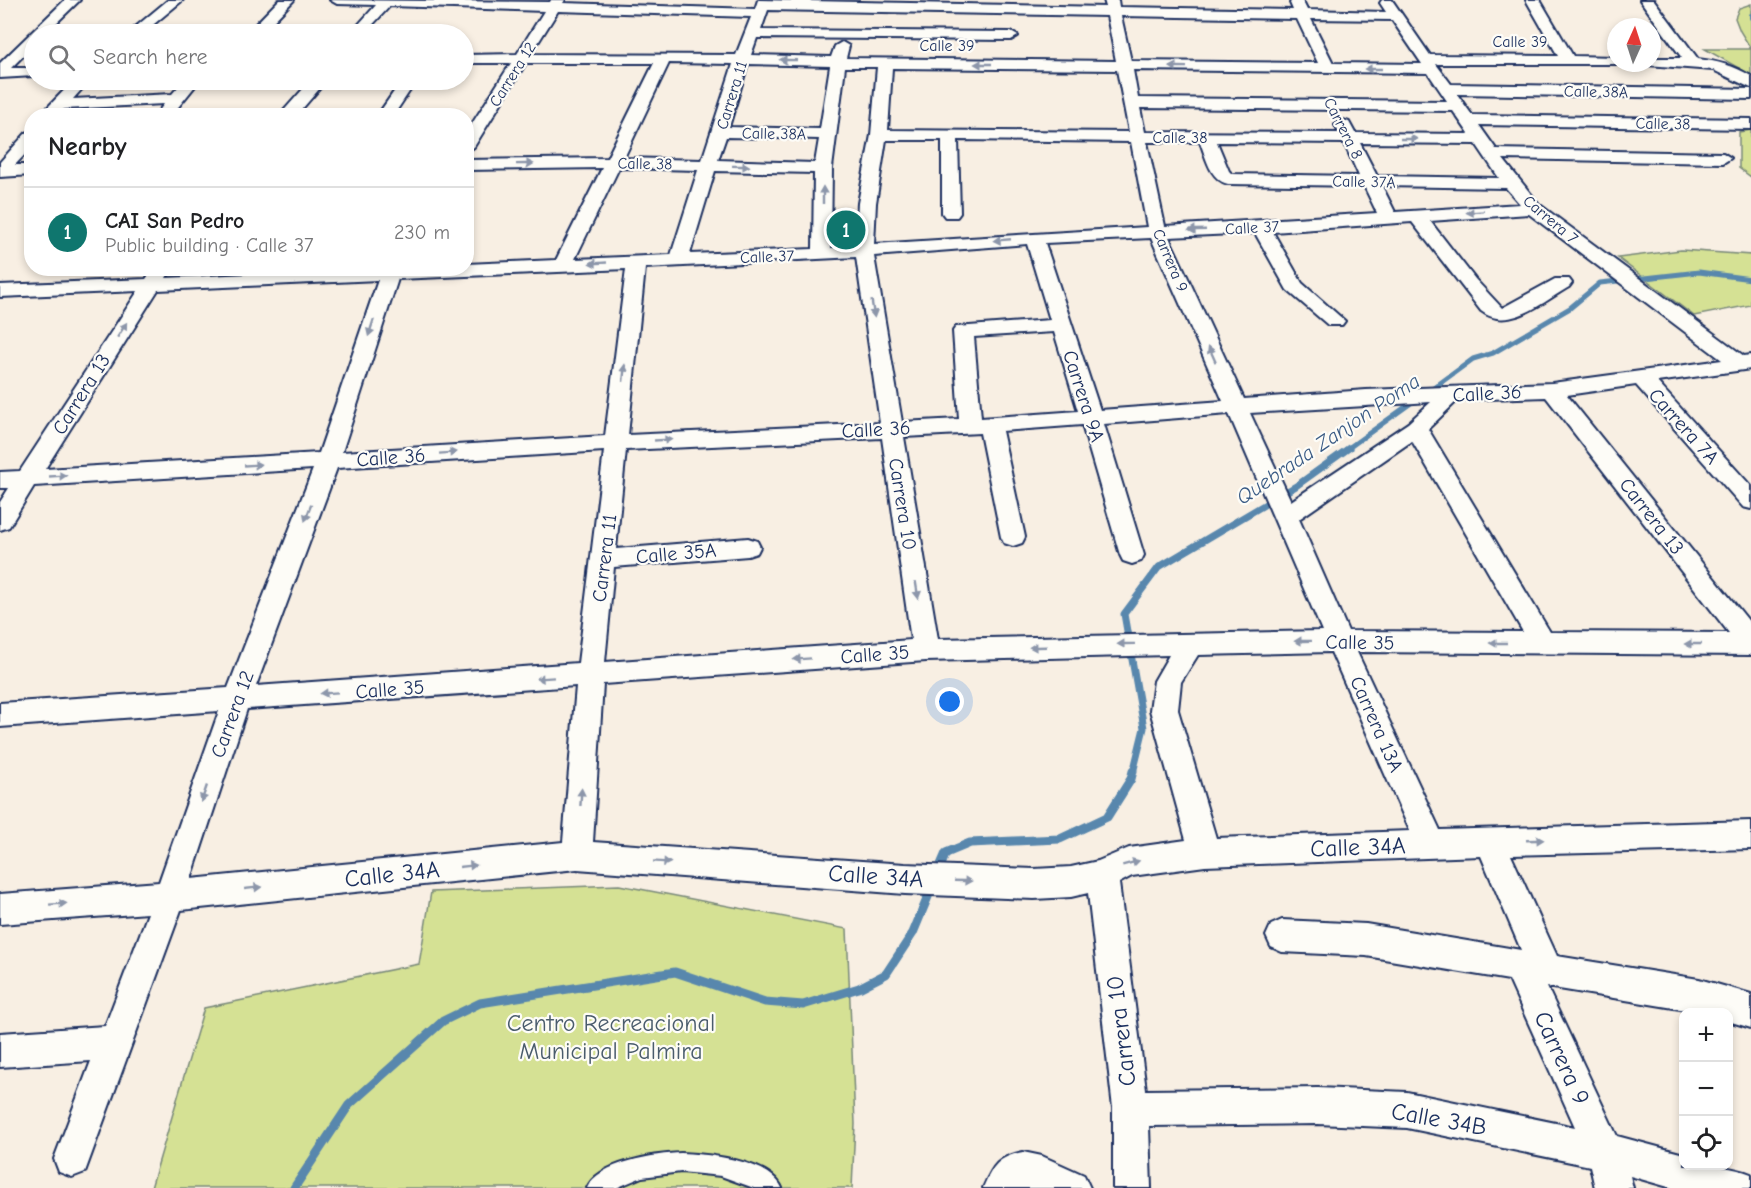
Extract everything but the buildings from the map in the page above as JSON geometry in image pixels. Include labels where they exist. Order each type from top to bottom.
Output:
[{"type":"street","points":[[48,24],[73,0]]},
{"type":"street","points":[[146,24],[176,0]]},
{"type":"street","points":[[263,24],[287,0]]},
{"type":"street","points":[[338,0],[762,6],[855,4],[1113,6],[1303,15],[1396,16]]},
{"type":"street","name":"Carrera 8","points":[[1295,0],[1303,15],[1333,105],[1389,219]]},
{"type":"street","name":"Carrera 7","points":[[1386,0],[1511,183],[1533,208],[1615,270],[1746,363]]},
{"type":"street","points":[[1533,0],[1568,60]]},
{"type":"street","points":[[1647,0],[1693,63]]},
{"type":"street","points":[[366,24],[387,1]]},
{"type":"street","name":"Carrera 12","points":[[474,134],[555,4]]},
{"type":"street","points":[[822,254],[823,168],[827,134],[838,60],[855,4]]},
{"type":"street","points":[[1009,64],[1012,5]]},
{"type":"street","name":"Carrera 11","points":[[679,259],[742,59],[762,6]]},
{"type":"street","name":"Carrera 9","points":[[1113,6],[1157,231],[1265,472]]},
{"type":"street","points":[[752,34],[1011,36]]},
{"type":"street","points":[[0,72],[24,48]]},
{"type":"street","points":[[563,265],[664,58]]},
{"type":"street","name":"Calle 39","points":[[474,59],[838,60],[885,63],[1321,69],[1428,64],[1607,61]]},
{"type":"street","points":[[1661,62],[1723,67],[1750,90]]},
{"type":"street","name":"Carrera 10","points":[[885,63],[879,135],[867,203],[864,251],[926,650]]},
{"type":"street","points":[[0,72],[24,72]]},
{"type":"street","name":"Calle 38A","points":[[1445,89],[1750,90]]},
{"type":"street","points":[[57,108],[73,90]]},
{"type":"street","points":[[169,108],[184,90]]},
{"type":"street","points":[[294,108],[310,90]]},
{"type":"street","points":[[390,108],[402,90]]},
{"type":"street","points":[[77,108],[176,99]]},
{"type":"street","points":[[1132,103],[1457,106]]},
{"type":"street","name":"Calle 38","points":[[1467,120],[1751,124]]},
{"type":"street","name":"Calle 38A","points":[[720,132],[827,134]]},
{"type":"street","name":"Calle 38","points":[[879,135],[1350,138],[1485,146]]},
{"type":"street","points":[[950,136],[951,213]]},
{"type":"street","name":"Calle 37A","points":[[1207,138],[1221,173],[1228,179],[1511,183]]},
{"type":"street","points":[[1,171],[24,145]]},
{"type":"street","points":[[1485,146],[1723,158]]},
{"type":"street","name":"Calle 38","points":[[474,165],[613,163],[823,168]]},
{"type":"street","points":[[1,171],[24,170]]},
{"type":"street","name":"Calle 37","points":[[474,268],[822,254],[1034,238],[1261,227],[1533,208]]},
{"type":"street","points":[[1419,217],[1480,297],[1495,312],[1513,311],[1562,283]]},
{"type":"street","points":[[1261,227],[1294,286],[1335,321]]},
{"type":"street","name":"Carrera 9A","points":[[1034,238],[1132,555]]},
{"type":"street","name":"Carrera 11","points":[[577,855],[590,675],[636,261]]},
{"type":"street","points":[[30,290],[40,276]]},
{"type":"street","name":"Calle 37","points":[[0,291],[30,290],[156,276]]},
{"type":"street","name":"Carrera 13","points":[[0,521],[156,276]]},
{"type":"street","name":"Carrera 12","points":[[72,1159],[170,896],[237,699],[328,461],[388,276]]},
{"type":"street","points":[[1013,537],[980,425],[963,331],[1061,326]]},
{"type":"street","name":"Calle 36","points":[[0,480],[617,442],[980,425],[1366,397],[1442,396],[1552,390],[1746,363]]},
{"type":"street","name":"Carrera 7A","points":[[1642,379],[1751,501]]},
{"type":"street","name":"Carrera 13","points":[[1552,390],[1657,521],[1751,644]]},
{"type":"street","points":[[1284,510],[1416,429],[1442,396]]},
{"type":"street","points":[[1416,429],[1543,643]]},
{"type":"street","name":"Carrera 13A","points":[[1265,472],[1284,510],[1431,844]]},
{"type":"street","name":"Calle 35A","points":[[604,559],[748,547]]},
{"type":"street","name":"Calle 35","points":[[0,715],[926,650],[1340,641],[1751,644]]},
{"type":"street","points":[[1191,643],[1168,681],[1164,710],[1205,852]]},
{"type":"street","name":"Calle 34A","points":[[0,909],[170,896],[577,855],[905,879],[1034,884],[1071,882],[1102,875],[1129,862],[1205,852],[1751,835]]},
{"type":"street","name":"Carrera 9","points":[[1490,842],[1533,968],[1605,1151],[1614,1188]]},
{"type":"street","name":"Carrera 10","points":[[1102,875],[1131,1108],[1132,1188]]},
{"type":"street","points":[[1282,936],[1366,940],[1699,996],[1751,1011]]},
{"type":"street","points":[[0,1050],[115,1042]]},
{"type":"street","name":"Calle 34B","points":[[1131,1108],[1318,1106],[1407,1110],[1605,1151],[1739,1188]]},
{"type":"street","points":[[1002,1188],[1006,1177],[1014,1171],[1024,1170],[1071,1188]]},
{"type":"lane","points":[[597,1188],[625,1172],[662,1163],[714,1165],[759,1177],[772,1188]]},
{"type":"green space","points":[[1751,4],[1751,49],[1735,18],[1739,8]]},
{"type":"green space","points":[[1705,49],[1751,49],[1751,76],[1746,72]]},
{"type":"green space","points":[[1751,130],[1751,177],[1739,168],[1739,132]]},
{"type":"green space","points":[[1681,250],[1751,255],[1751,305],[1694,316],[1618,258]]},
{"type":"green space","name":"Centro Recreacional Municipal Palmira","points":[[619,885],[847,929],[855,1124],[852,1188],[151,1188],[204,1008],[419,964],[431,892]]},
{"type":"waterway","name":"Quebrada Zanjon Poma","points":[[1428,392],[1473,359],[1493,353],[1570,308],[1600,283],[1699,272],[1751,279]]},
{"type":"waterway","name":"Quebrada Zanjon Poma","points":[[1347,449],[1418,398]]},
{"type":"waterway","name":"Quebrada Zanjon Poma","points":[[1133,773],[1144,728],[1124,614],[1159,567],[1296,486],[1349,448]]},
{"type":"waterway","name":"Quebrada Zanjon Poma","points":[[937,874],[946,853],[970,843],[1060,839],[1107,817],[1131,779],[1133,771]]},
{"type":"waterway","name":"Quebrada Zanjon Poma","points":[[294,1188],[349,1105],[443,1021],[480,1003],[675,972],[765,1002],[803,1005],[859,988],[886,974],[913,933],[932,887]]},
{"type":"place","name":"CAI San Pedro","points":[[846,230]]}]
